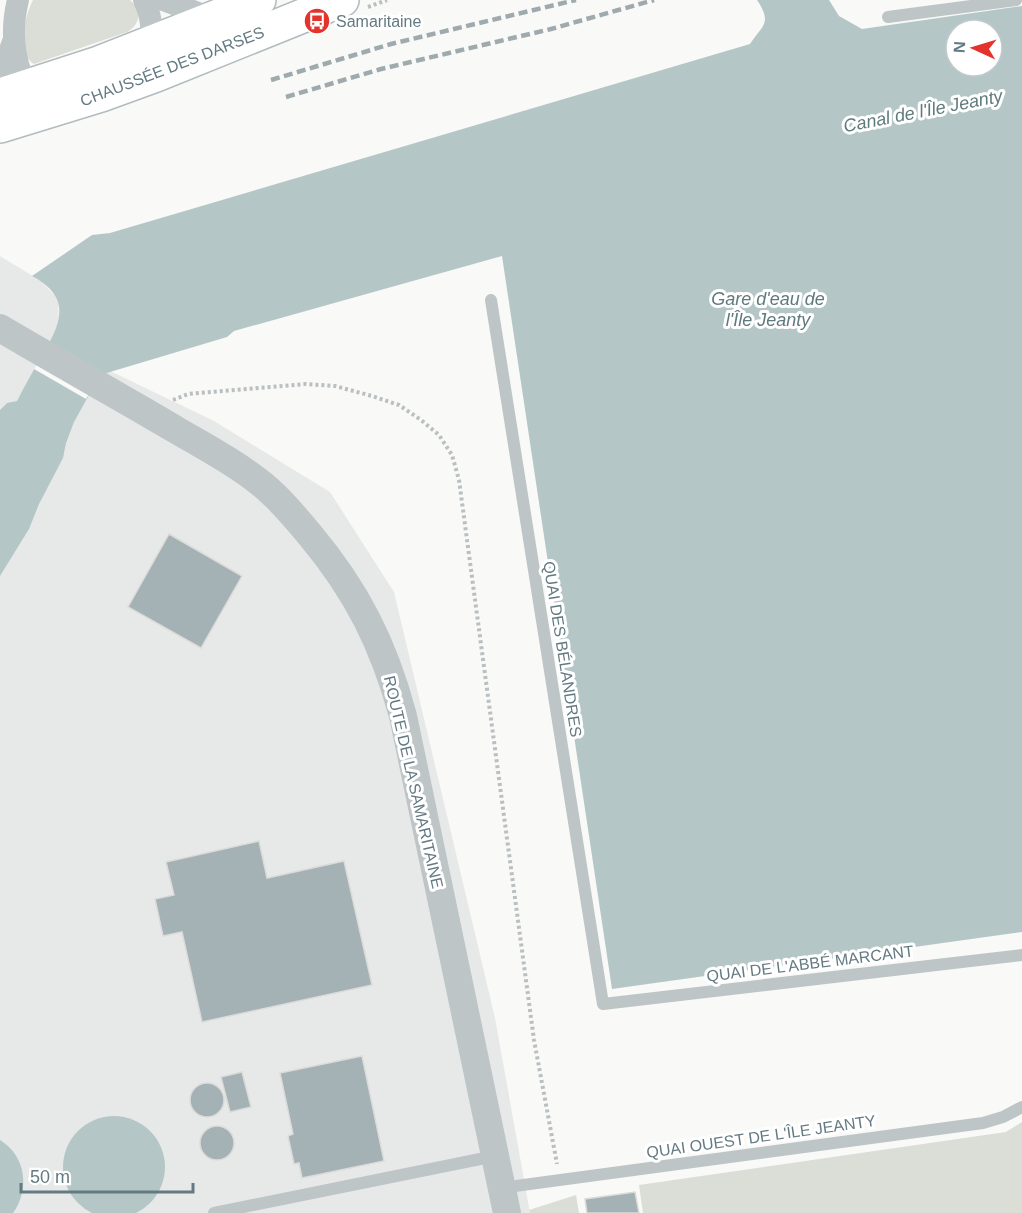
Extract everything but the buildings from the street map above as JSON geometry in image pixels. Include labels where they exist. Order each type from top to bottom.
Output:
[{"type":"main road","name":"CHAUSSÉE DES DARSES","points":[[9,84],[96,64],[259,0]]},
{"type":"main road","name":"CHAUSSÉE DES DARSES","points":[[0,126],[123,87],[180,66],[342,0]]},
{"type":"street","points":[[123,87],[144,62],[151,42],[150,20],[144,0]]},
{"type":"street","points":[[163,0],[201,14],[217,17]]},
{"type":"street","points":[[9,84],[17,58],[14,37],[16,3]]},
{"type":"street","points":[[9,84],[6,61],[14,37]]},
{"type":"street","points":[[9,84],[54,110]]},
{"type":"street","name":"ROUTE DE LA SAMARITAINE","points":[[7,333],[145,411],[231,463],[276,497],[303,526],[353,592],[392,677],[403,716],[504,1201]]},
{"type":"lane","points":[[888,17],[1016,0]]},
{"type":"lane","name":"QUAI DES BÉLANDRES","points":[[491,300],[603,1004]]},
{"type":"lane","name":"QUAI DE L'ABBÉ MARCANT","points":[[603,1004],[1022,955]]},
{"type":"lane","name":"QUAI OUEST DE L'ÎLE JEANTY","points":[[504,1201],[560,1180],[983,1123],[1003,1117],[1022,1107]]},
{"type":"lane","points":[[214,1213],[495,1156]]},
{"type":"path","points":[[145,411],[188,394],[305,384],[335,386],[399,405],[439,435],[452,454],[459,480],[534,1040],[560,1180]]},
{"type":"shaded area","points":[[33,0],[130,0],[137,8],[138,17],[135,25],[127,32],[34,64],[28,59],[23,43],[27,15]]},
{"type":"shaded area","points":[[0,256],[41,281],[55,296],[58,303],[59,320],[58,329],[50,342],[214,421],[330,492],[394,592],[495,1018],[530,1213],[0,1213]]},
{"type":"shaded area","points":[[1022,1122],[1022,1213],[643,1213],[639,1185],[1006,1132]]},
{"type":"shaded area","points":[[576,1195],[579,1213],[530,1213],[529,1210]]},
{"type":"water","name":"Gare d'eau de l'Île Jeanty","points":[[757,0],[829,0],[839,16],[862,29],[1022,6],[1022,932],[612,989],[502,256],[234,331],[227,337],[100,375],[74,422],[63,458],[29,529],[0,576],[0,410],[7,403],[17,401],[57,325],[59,314],[54,294],[32,276],[92,235],[110,233],[750,44],[764,24],[764,14]]},
{"type":"water","points":[[114,1116],[133,1120],[150,1131],[161,1148],[165,1167],[161,1186],[150,1203],[133,1214],[114,1218],[95,1214],[78,1203],[67,1186],[63,1167],[67,1148],[78,1131],[95,1120]]},
{"type":"water","points":[[0,1140],[15,1155],[23,1174],[22,1194],[13,1213],[0,1213]]},
{"type":"pier","points":[[48,345],[100,375],[86,399],[34,369]]},
{"type":"railway","points":[[271,80],[391,44],[576,0]]},
{"type":"railway","points":[[286,97],[381,69],[551,29],[654,0]]},
{"type":"place","name":"Samaritaine","points":[[317,21]]},
{"type":"water label","name":"Canal de l'Île Jeanty","points":[[923,111]]}]
